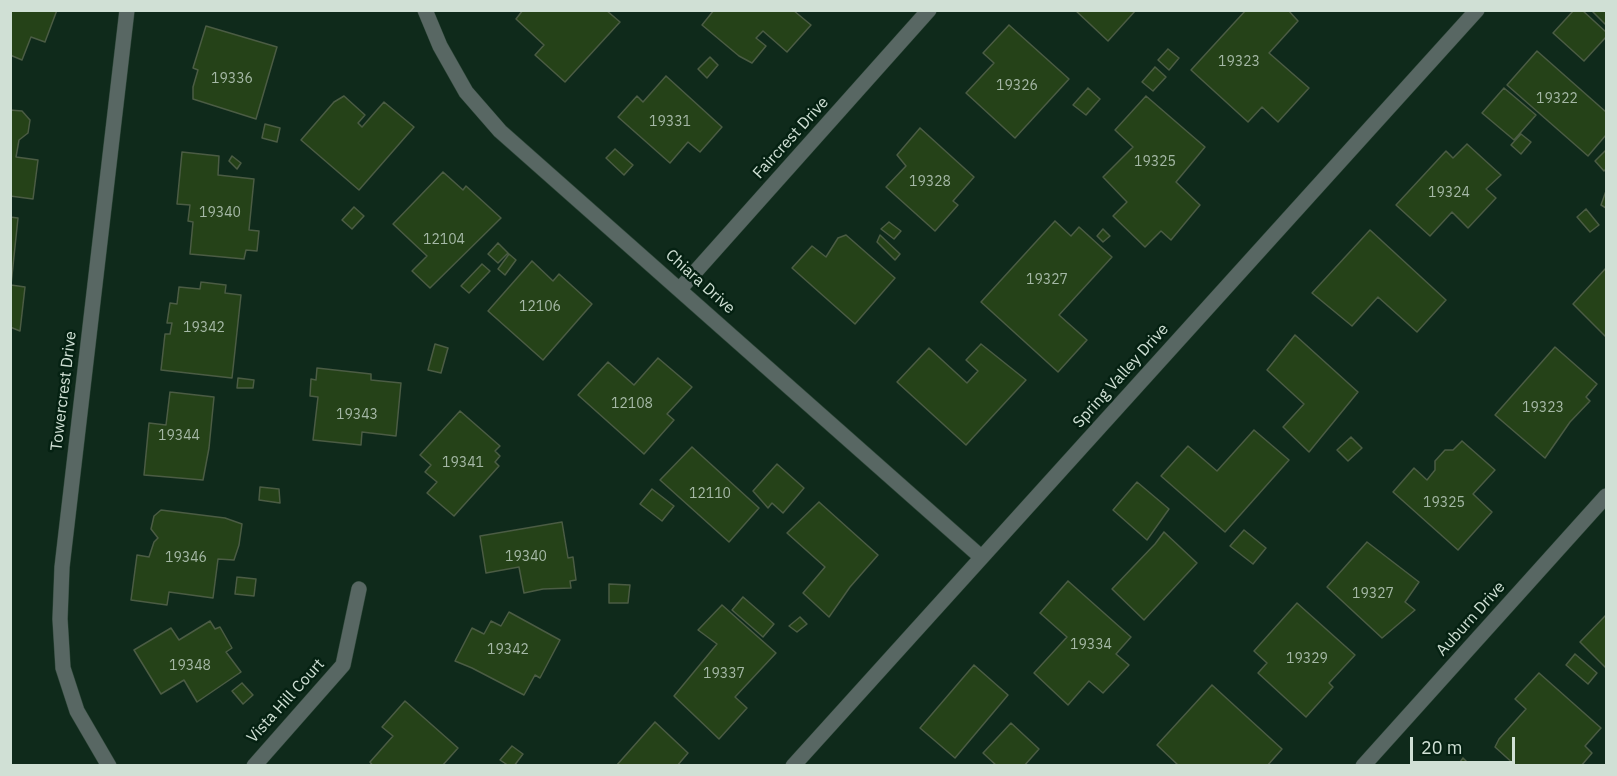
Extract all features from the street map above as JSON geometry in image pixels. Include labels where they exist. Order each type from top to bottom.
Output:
[{"type":"street","name":"Towercrest Drive","points":[[109,765],[77,711],[63,668],[60,619],[62,567],[127,10]]},
{"type":"street","name":"Chiara Drive","points":[[425,10],[440,46],[466,92],[500,131],[981,557]]},
{"type":"street","name":"Faircrest Drive","points":[[680,289],[928,10]]},
{"type":"street","name":"Spring Valley Drive","points":[[793,765],[1477,10]]},
{"type":"street","name":"Auburn Drive","points":[[1363,765],[1606,496]]},
{"type":"street","name":"Vista Hill Court","points":[[254,765],[343,665],[359,589]]},
{"type":"building","points":[[10,10],[57,10],[45,42],[31,37],[22,60],[10,55]]},
{"type":"building","points":[[523,10],[606,10],[620,22],[565,82],[535,55],[544,45],[516,19]]},
{"type":"building","points":[[714,10],[793,10],[811,25],[787,52],[763,31],[756,38],[766,46],[752,63],[739,56],[702,25]]},
{"type":"building","points":[[1075,10],[1136,10],[1108,41]]},
{"type":"building","points":[[1246,10],[1288,10],[1298,21],[1269,53],[1309,88],[1278,122],[1262,107],[1248,122],[1191,70]]},
{"type":"building","points":[[1574,10],[1582,10],[1606,32],[1606,37],[1584,61],[1553,33]]},
{"type":"building","points":[[1591,10],[1606,10],[1606,25]]},
{"type":"building","points":[[1009,25],[1069,79],[1015,138],[966,93],[994,63],[983,53]]},
{"type":"building","points":[[206,26],[277,47],[256,119],[193,99],[193,87],[198,70],[193,68]]},
{"type":"building","points":[[1168,49],[1179,58],[1169,70],[1158,60]]},
{"type":"building","points":[[1537,51],[1606,112],[1606,135],[1588,156],[1507,85]]},
{"type":"building","points":[[710,57],[718,65],[707,78],[698,69]]},
{"type":"building","points":[[1155,67],[1166,77],[1153,91],[1142,82]]},
{"type":"building","points":[[666,76],[722,127],[700,152],[688,142],[670,163],[618,117],[637,96],[643,102]]},
{"type":"building","points":[[1088,88],[1100,99],[1086,115],[1073,105]]},
{"type":"building","points":[[1504,88],[1536,115],[1514,140],[1482,113]]},
{"type":"building","points":[[344,96],[365,115],[358,123],[362,127],[384,102],[414,127],[359,190],[301,140],[334,102]]},
{"type":"building","points":[[1146,96],[1205,147],[1176,182],[1200,205],[1171,240],[1161,231],[1145,247],[1113,216],[1127,202],[1103,177],[1133,147],[1115,130]]},
{"type":"building","points":[[10,110],[22,111],[30,120],[28,133],[19,140],[16,157],[38,160],[33,199],[10,196]]},
{"type":"building","points":[[265,124],[280,128],[277,142],[262,138]]},
{"type":"building","points":[[920,128],[974,177],[953,201],[958,205],[935,231],[886,187],[906,166],[897,155]]},
{"type":"building","points":[[1521,134],[1531,142],[1521,154],[1511,145]]},
{"type":"building","points":[[1467,144],[1501,175],[1486,189],[1496,198],[1468,228],[1452,212],[1430,236],[1396,205],[1446,151],[1453,158]]},
{"type":"building","points":[[615,149],[633,165],[624,175],[606,158]]},
{"type":"building","points":[[1606,150],[1606,169],[1604,171],[1595,161]]},
{"type":"building","points":[[182,152],[219,156],[218,175],[254,179],[249,230],[259,231],[257,251],[246,250],[244,259],[190,254],[193,222],[188,221],[190,205],[177,204]]},
{"type":"building","points":[[232,156],[241,163],[237,169],[229,161]]},
{"type":"building","points":[[443,172],[463,190],[466,186],[501,218],[430,288],[412,271],[427,256],[393,224]]},
{"type":"building","points":[[1606,191],[1606,208],[1601,205]]},
{"type":"building","points":[[354,207],[364,216],[352,229],[342,220]]},
{"type":"building","points":[[1586,209],[1599,225],[1590,232],[1577,217]]},
{"type":"building","points":[[10,217],[18,218],[11,285],[25,287],[20,331],[10,327]]},
{"type":"building","points":[[1055,221],[1071,236],[1079,227],[1112,257],[1059,315],[1087,340],[1058,372],[981,302]]},
{"type":"building","points":[[889,222],[901,231],[894,239],[881,229]]},
{"type":"building","points":[[1103,229],[1110,236],[1103,242],[1097,236]]},
{"type":"building","points":[[1370,230],[1446,300],[1417,332],[1378,297],[1352,326],[1312,293]]},
{"type":"building","points":[[846,235],[895,278],[855,324],[792,268],[812,246],[826,257],[838,238]]},
{"type":"building","points":[[880,235],[900,254],[895,260],[877,242]]},
{"type":"building","points":[[498,243],[508,253],[498,263],[488,254]]},
{"type":"building","points":[[509,254],[516,260],[505,275],[498,269]]},
{"type":"building","points":[[532,261],[553,281],[559,274],[592,304],[543,360],[488,311]]},
{"type":"building","points":[[482,264],[490,271],[469,293],[461,286]]},
{"type":"building","points":[[1606,268],[1606,337],[1573,304]]},
{"type":"building","points":[[201,282],[226,285],[225,293],[241,295],[232,378],[161,370],[165,334],[170,334],[172,323],[167,323],[170,303],[177,304],[179,287],[200,289]]},
{"type":"building","points":[[1295,335],[1358,392],[1309,452],[1283,427],[1304,404],[1267,370]]},
{"type":"building","points":[[435,344],[448,348],[441,373],[428,370]]},
{"type":"building","points":[[981,344],[1026,380],[966,445],[897,382],[929,348],[967,383],[978,371],[966,360]]},
{"type":"building","points":[[1555,347],[1597,384],[1586,397],[1590,401],[1570,422],[1545,458],[1495,415]]},
{"type":"building","points":[[658,358],[692,387],[667,414],[674,420],[644,454],[578,395],[608,362],[634,385]]},
{"type":"building","points":[[317,368],[371,374],[371,380],[401,383],[396,436],[362,432],[361,445],[313,440],[318,397],[310,396],[311,379],[316,380]]},
{"type":"building","points":[[238,378],[254,380],[253,388],[237,388]]},
{"type":"building","points":[[170,392],[214,397],[203,480],[144,475],[149,423],[166,425]]},
{"type":"building","points":[[460,411],[500,446],[495,451],[500,456],[495,462],[499,466],[454,516],[427,493],[437,482],[425,472],[431,465],[420,455]]},
{"type":"building","points":[[1254,430],[1289,460],[1225,532],[1161,476],[1188,446],[1217,471]]},
{"type":"building","points":[[1351,437],[1362,448],[1348,461],[1337,450]]},
{"type":"building","points":[[1462,441],[1495,470],[1473,494],[1492,512],[1458,550],[1393,492],[1414,468],[1427,480],[1435,470],[1435,461],[1445,450],[1453,450]]},
{"type":"building","points":[[692,447],[759,508],[729,542],[660,480]]},
{"type":"building","points":[[777,464],[804,488],[783,513],[772,503],[768,508],[753,491]]},
{"type":"building","points":[[1137,482],[1169,509],[1147,540],[1113,510]]},
{"type":"building","points":[[260,487],[279,489],[280,503],[259,500]]},
{"type":"building","points":[[652,489],[674,506],[662,521],[640,504]]},
{"type":"building","points":[[819,502],[878,555],[850,587],[829,617],[803,593],[825,567],[787,533]]},
{"type":"building","points":[[161,510],[225,518],[242,524],[234,560],[218,559],[213,598],[169,592],[167,605],[131,600],[137,555],[149,557],[154,542],[158,538],[151,529],[154,516]]},
{"type":"building","points":[[562,522],[568,558],[573,557],[576,580],[570,581],[571,588],[543,589],[524,593],[519,567],[486,573],[480,536]]},
{"type":"building","points":[[1244,530],[1266,548],[1253,564],[1230,546]]},
{"type":"building","points":[[1164,532],[1197,563],[1144,620],[1112,589]]},
{"type":"building","points":[[1367,542],[1419,582],[1405,602],[1415,610],[1382,638],[1327,587]]},
{"type":"building","points":[[237,577],[256,579],[254,596],[235,594]]},
{"type":"building","points":[[1068,581],[1131,637],[1116,654],[1129,665],[1103,693],[1089,681],[1068,705],[1034,673],[1067,637],[1040,613]]},
{"type":"building","points":[[609,584],[630,585],[628,603],[609,603]]},
{"type":"building","points":[[743,597],[774,624],[763,637],[732,610]]},
{"type":"building","points":[[1297,603],[1355,655],[1329,683],[1333,687],[1306,717],[1258,673],[1267,663],[1254,651]]},
{"type":"building","points":[[722,605],[776,653],[735,697],[747,708],[719,739],[674,696],[717,644],[698,630]]},
{"type":"building","points":[[509,612],[560,640],[540,678],[535,675],[524,695],[455,661],[472,628],[484,634],[491,621],[501,626]]},
{"type":"building","points":[[1606,615],[1606,668],[1580,642]]},
{"type":"building","points":[[800,617],[807,624],[797,632],[789,626]]},
{"type":"building","points":[[210,621],[215,629],[220,627],[232,648],[226,652],[241,672],[197,702],[184,680],[161,694],[134,650],[171,628],[179,640]]},
{"type":"building","points":[[1575,654],[1597,673],[1588,684],[1566,665]]},
{"type":"building","points":[[974,665],[1008,695],[955,758],[920,728]]},
{"type":"building","points":[[1539,673],[1601,728],[1585,746],[1592,753],[1581,766],[1516,766],[1495,747],[1499,739],[1526,709],[1515,699]]},
{"type":"building","points":[[242,683],[253,695],[243,704],[232,691]]},
{"type":"building","points":[[1212,685],[1282,749],[1267,766],[1179,766],[1157,745]]},
{"type":"building","points":[[405,701],[458,748],[442,766],[373,766],[370,762],[393,736],[382,727]]},
{"type":"building","points":[[655,722],[688,753],[677,766],[616,766]]},
{"type":"building","points":[[1011,723],[1039,749],[1024,766],[997,766],[983,753]]},
{"type":"building","points":[[512,746],[523,754],[514,766],[509,766],[500,760]]},
{"type":"building","points":[[1463,758],[1471,766],[1457,766]]}]
